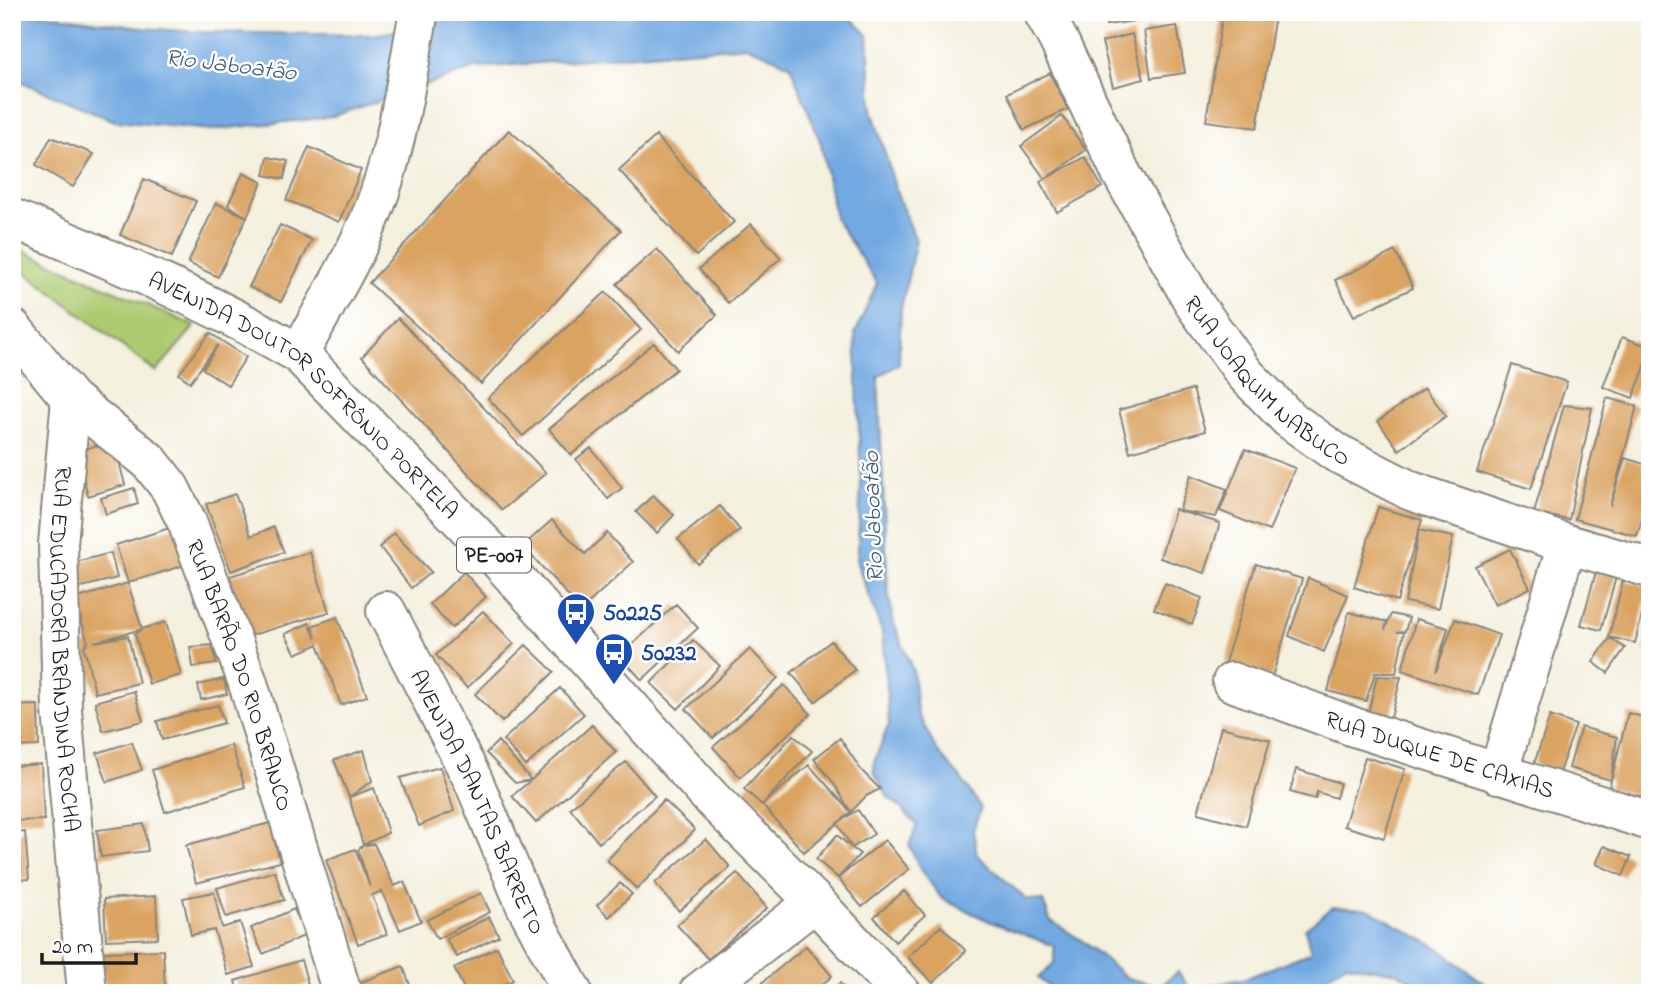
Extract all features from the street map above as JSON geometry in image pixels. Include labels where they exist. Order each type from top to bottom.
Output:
[{"type":"street","points":[[299,354],[357,247],[385,177],[419,12]]},
{"type":"street","name":"RUA JOAQUIM NABUCO","points":[[1043,12],[1120,171],[1195,305],[1245,374],[1289,419],[1335,452],[1411,491],[1567,544],[1650,568]]},
{"type":"street","name":"AVENIDA DOUTOR SOFRÔNIO PORTELA","points":[[12,218],[128,268],[260,331],[299,354],[487,547],[710,797],[901,993]]},
{"type":"street","points":[[12,328],[71,399]]},
{"type":"street","name":"RUA EDUCADORA BRANDINA ROCHA","points":[[71,399],[58,544],[62,710],[87,993]]},
{"type":"street","name":"RUA BARÃO DO RIO BRANCO","points":[[71,399],[149,461],[170,488],[187,522],[247,680],[342,993]]},
{"type":"street","points":[[1498,774],[1567,544]]},
{"type":"street","name":"AVENIDA DANTAS BARRETO","points":[[386,611],[473,780],[526,904],[573,993]]},
{"type":"street","name":"RUA DUQUE DE CAXIAS","points":[[1231,682],[1354,727],[1650,821]]},
{"type":"street","points":[[698,993],[815,902]]},
{"type":"green space","points":[[12,246],[195,326],[156,372],[12,262]]},
{"type":"water","name":"Rio Jaboatão","points":[[12,12],[30,12],[142,28],[200,32],[373,35],[480,12],[845,12],[868,35],[872,109],[898,197],[916,240],[901,309],[899,364],[878,377],[888,591],[894,623],[913,671],[917,712],[937,751],[961,778],[981,808],[973,830],[977,855],[1026,899],[1043,901],[1050,920],[1084,942],[1127,978],[1160,986],[1178,972],[1191,989],[1247,978],[1311,952],[1305,929],[1332,907],[1368,909],[1440,949],[1494,991],[1501,993],[1435,993],[1398,973],[1347,964],[1304,990],[1260,989],[1248,993],[1056,993],[1038,978],[1054,964],[1054,946],[991,922],[942,899],[920,869],[909,845],[917,825],[888,797],[874,772],[874,762],[889,724],[882,632],[857,564],[861,482],[855,334],[877,283],[835,218],[821,144],[790,65],[748,46],[476,68],[331,117],[211,130],[115,121],[12,78]]},
{"type":"building","points":[[1104,12],[1184,12],[1184,14],[1106,25]]},
{"type":"building","points":[[1223,12],[1275,15],[1257,128],[1206,121]]},
{"type":"building","points":[[1177,26],[1185,73],[1151,78],[1144,31]]},
{"type":"building","points":[[1132,34],[1144,79],[1113,87],[1102,42]]},
{"type":"building","points":[[1050,73],[1068,109],[1024,130],[1007,94]]},
{"type":"building","points":[[1062,116],[1086,150],[1045,179],[1021,146]]},
{"type":"building","points":[[509,130],[621,230],[481,384],[369,283]]},
{"type":"building","points":[[656,136],[734,222],[696,256],[619,170]]},
{"type":"building","points":[[51,137],[94,154],[73,187],[36,165]]},
{"type":"building","points":[[309,147],[361,170],[339,222],[286,200]]},
{"type":"building","points":[[268,157],[288,161],[284,179],[264,175]]},
{"type":"building","points":[[1085,157],[1102,187],[1057,212],[1040,182]]},
{"type":"building","points":[[243,173],[262,182],[247,217],[228,205]]},
{"type":"building","points":[[144,179],[196,201],[172,257],[120,235]]},
{"type":"building","points":[[216,203],[247,217],[218,277],[188,263]]},
{"type":"building","points":[[751,224],[781,258],[728,303],[699,269]]},
{"type":"building","points":[[280,225],[312,240],[281,302],[249,287]]},
{"type":"building","points":[[657,249],[717,315],[678,351],[617,284]]},
{"type":"building","points":[[1395,251],[1413,288],[1354,316],[1335,280]]},
{"type":"building","points":[[606,292],[641,330],[523,436],[488,398]]},
{"type":"building","points":[[398,318],[546,473],[502,510],[362,357]]},
{"type":"building","points":[[210,333],[246,357],[228,385],[203,369],[218,345],[190,382],[179,374]]},
{"type":"building","points":[[1622,337],[1650,347],[1633,398],[1603,387]]},
{"type":"building","points":[[654,343],[676,369],[571,455],[549,429]]},
{"type":"building","points":[[1512,365],[1567,382],[1531,489],[1477,472]]},
{"type":"building","points":[[1425,388],[1446,416],[1399,450],[1378,421]]},
{"type":"building","points":[[1193,389],[1205,431],[1130,452],[1119,410]]},
{"type":"building","points":[[1607,398],[1637,406],[1610,506],[1625,458],[1650,466],[1650,493],[1637,536],[1575,519]]},
{"type":"building","points":[[1564,405],[1592,408],[1569,520],[1534,513]]},
{"type":"building","points":[[114,441],[125,485],[88,496],[77,451]]},
{"type":"building","points":[[591,448],[622,488],[608,499],[576,459]]},
{"type":"building","points":[[1245,449],[1295,468],[1269,531],[1220,511]]},
{"type":"building","points":[[1191,475],[1227,489],[1216,517],[1179,511]]},
{"type":"building","points":[[134,488],[138,504],[106,514],[101,498]]},
{"type":"building","points":[[235,494],[251,536],[274,527],[284,552],[231,571],[206,504]]},
{"type":"building","points":[[653,495],[674,515],[657,533],[636,512]]},
{"type":"building","points":[[720,506],[740,530],[698,564],[678,539]]},
{"type":"building","points":[[1378,507],[1422,520],[1397,601],[1354,587]]},
{"type":"building","points":[[1175,509],[1220,523],[1205,573],[1160,558]]},
{"type":"building","points":[[552,520],[585,554],[607,533],[633,562],[581,610],[523,546]]},
{"type":"building","points":[[176,526],[188,564],[128,583],[116,545]]},
{"type":"building","points":[[1419,530],[1453,537],[1438,609],[1405,602]]},
{"type":"building","points":[[394,533],[431,572],[411,588],[380,547]]},
{"type":"building","points":[[1510,549],[1530,588],[1495,605],[1475,566]]},
{"type":"building","points":[[310,552],[329,612],[249,636],[230,576]]},
{"type":"building","points":[[111,553],[117,578],[78,588],[72,563]]},
{"type":"building","points":[[1256,564],[1302,579],[1272,677],[1225,662]]},
{"type":"building","points":[[1597,568],[1617,574],[1601,630],[1581,625]]},
{"type":"building","points":[[464,572],[486,597],[452,628],[430,604]]},
{"type":"building","points":[[1308,578],[1348,595],[1324,652],[1289,636]]},
{"type":"building","points":[[1623,580],[1649,586],[1635,643],[1609,637]]},
{"type":"building","points":[[128,583],[142,629],[94,642],[128,636],[139,683],[95,693],[84,646],[88,643],[75,599]]},
{"type":"building","points":[[1165,583],[1202,598],[1192,624],[1154,609]]},
{"type":"building","points":[[676,604],[698,628],[642,680],[620,656]]},
{"type":"building","points":[[483,611],[514,644],[467,688],[436,655]]},
{"type":"building","points":[[1349,612],[1387,622],[1385,630],[1391,614],[1409,618],[1405,631],[1397,632],[1404,632],[1396,673],[1375,673],[1366,701],[1328,691]]},
{"type":"building","points":[[337,617],[367,696],[341,705],[318,644],[296,654],[285,634],[309,623],[316,638],[312,626]]},
{"type":"building","points":[[1416,619],[1448,628],[1436,671],[1455,619],[1499,635],[1478,695],[1402,670]]},
{"type":"building","points":[[166,622],[181,675],[149,684],[135,634],[142,629]]},
{"type":"building","points":[[1650,634],[1650,653],[1644,651]]},
{"type":"building","points":[[1610,638],[1625,648],[1608,673],[1593,662]]},
{"type":"building","points":[[693,640],[720,666],[678,709],[651,683]]},
{"type":"building","points":[[831,641],[855,670],[815,702],[791,673]]},
{"type":"building","points":[[213,645],[216,664],[193,667],[190,647]]},
{"type":"building","points":[[526,645],[554,672],[502,722],[475,694]]},
{"type":"building","points":[[750,649],[778,678],[713,738],[686,709]]},
{"type":"building","points":[[1377,676],[1401,677],[1389,726],[1366,721]]},
{"type":"building","points":[[224,679],[227,694],[201,700],[198,685]]},
{"type":"building","points":[[784,685],[811,714],[740,777],[713,747]]},
{"type":"building","points":[[560,688],[584,714],[526,766],[503,740]]},
{"type":"building","points":[[134,691],[143,721],[103,731],[95,702]]},
{"type":"building","points":[[38,705],[39,746],[12,747],[12,706]]},
{"type":"building","points":[[218,705],[224,723],[162,740],[157,721]]},
{"type":"building","points":[[1628,713],[1650,719],[1650,752],[1644,777],[1650,763],[1650,799],[1609,788]]},
{"type":"building","points":[[1550,716],[1576,725],[1559,772],[1534,764]]},
{"type":"building","points":[[592,725],[616,752],[536,823],[512,796]]},
{"type":"building","points":[[1221,727],[1270,740],[1246,826],[1198,813]]},
{"type":"building","points":[[1581,727],[1617,737],[1611,780],[1569,768]]},
{"type":"building","points":[[793,735],[812,751],[762,805],[744,789]]},
{"type":"building","points":[[840,738],[861,770],[880,789],[866,796],[851,812],[833,782],[814,759]]},
{"type":"building","points":[[498,741],[531,780],[515,783],[486,753]]},
{"type":"building","points":[[132,742],[142,770],[107,782],[97,753]]},
{"type":"building","points":[[231,745],[245,787],[165,812],[152,770]]},
{"type":"building","points":[[364,750],[372,781],[349,797],[334,760]]},
{"type":"building","points":[[1365,757],[1405,769],[1384,838],[1344,826]]},
{"type":"building","points":[[626,762],[655,796],[599,843],[570,808]]},
{"type":"building","points":[[41,764],[44,820],[12,821],[12,766]]},
{"type":"building","points":[[809,765],[851,812],[804,852],[762,805]]},
{"type":"building","points":[[440,767],[454,811],[419,826],[400,778]]},
{"type":"building","points":[[1296,769],[1340,783],[1336,798],[1317,792],[1315,799],[1290,792]]},
{"type":"building","points":[[374,788],[388,833],[363,845],[349,797]]},
{"type":"building","points":[[664,800],[695,830],[637,889],[607,860]]},
{"type":"building","points":[[858,810],[874,834],[852,848],[837,823]]},
{"type":"building","points":[[270,823],[280,862],[196,883],[186,845]]},
{"type":"building","points":[[144,824],[148,851],[101,857],[97,830]]},
{"type":"building","points":[[25,832],[29,879],[12,880],[12,833]]},
{"type":"building","points":[[837,835],[860,854],[838,878],[816,859]]},
{"type":"building","points":[[706,839],[730,867],[679,911],[655,883]]},
{"type":"building","points":[[885,840],[909,869],[862,907],[838,878]]},
{"type":"building","points":[[374,844],[394,886],[404,882],[421,921],[400,930],[382,891],[372,895],[387,934],[358,944],[326,860],[355,849],[370,887],[358,850],[363,845]]},
{"type":"building","points":[[1604,846],[1631,857],[1623,876],[1596,864]]},
{"type":"building","points":[[275,871],[284,900],[226,917],[217,888]]},
{"type":"building","points":[[737,873],[767,908],[708,959],[677,925]]},
{"type":"building","points":[[1648,879],[1650,931],[1644,931]]},
{"type":"building","points":[[620,883],[632,894],[609,917],[597,905]]},
{"type":"building","points":[[904,891],[925,915],[895,942],[874,917]]},
{"type":"building","points":[[214,892],[222,928],[240,922],[254,967],[228,975],[214,930],[191,935],[183,898]]},
{"type":"building","points":[[481,893],[490,912],[437,939],[427,920]]},
{"type":"building","points":[[156,896],[158,938],[106,940],[104,899]]},
{"type":"building","points":[[294,909],[306,935],[263,954],[251,928]]},
{"type":"building","points":[[489,917],[499,936],[457,957],[446,939]]},
{"type":"building","points":[[941,926],[966,951],[933,983],[908,957]]},
{"type":"building","points":[[806,946],[832,976],[813,993],[764,993],[758,986]]},
{"type":"building","points":[[497,947],[513,980],[486,993],[466,993],[454,968]]},
{"type":"building","points":[[163,950],[165,987],[104,989],[103,952]]},
{"type":"building","points":[[301,960],[308,984],[281,993],[238,993],[235,981]]},
{"type":"building","points":[[403,966],[413,993],[366,993],[361,982]]},
{"type":"building","points":[[840,983],[848,993],[829,993]]},
{"type":"building","points":[[1023,986],[1031,993],[1016,993]]},
{"type":"place","name":"50225","points":[[576,646]]},
{"type":"place","name":"50232","points":[[614,686]]}]
